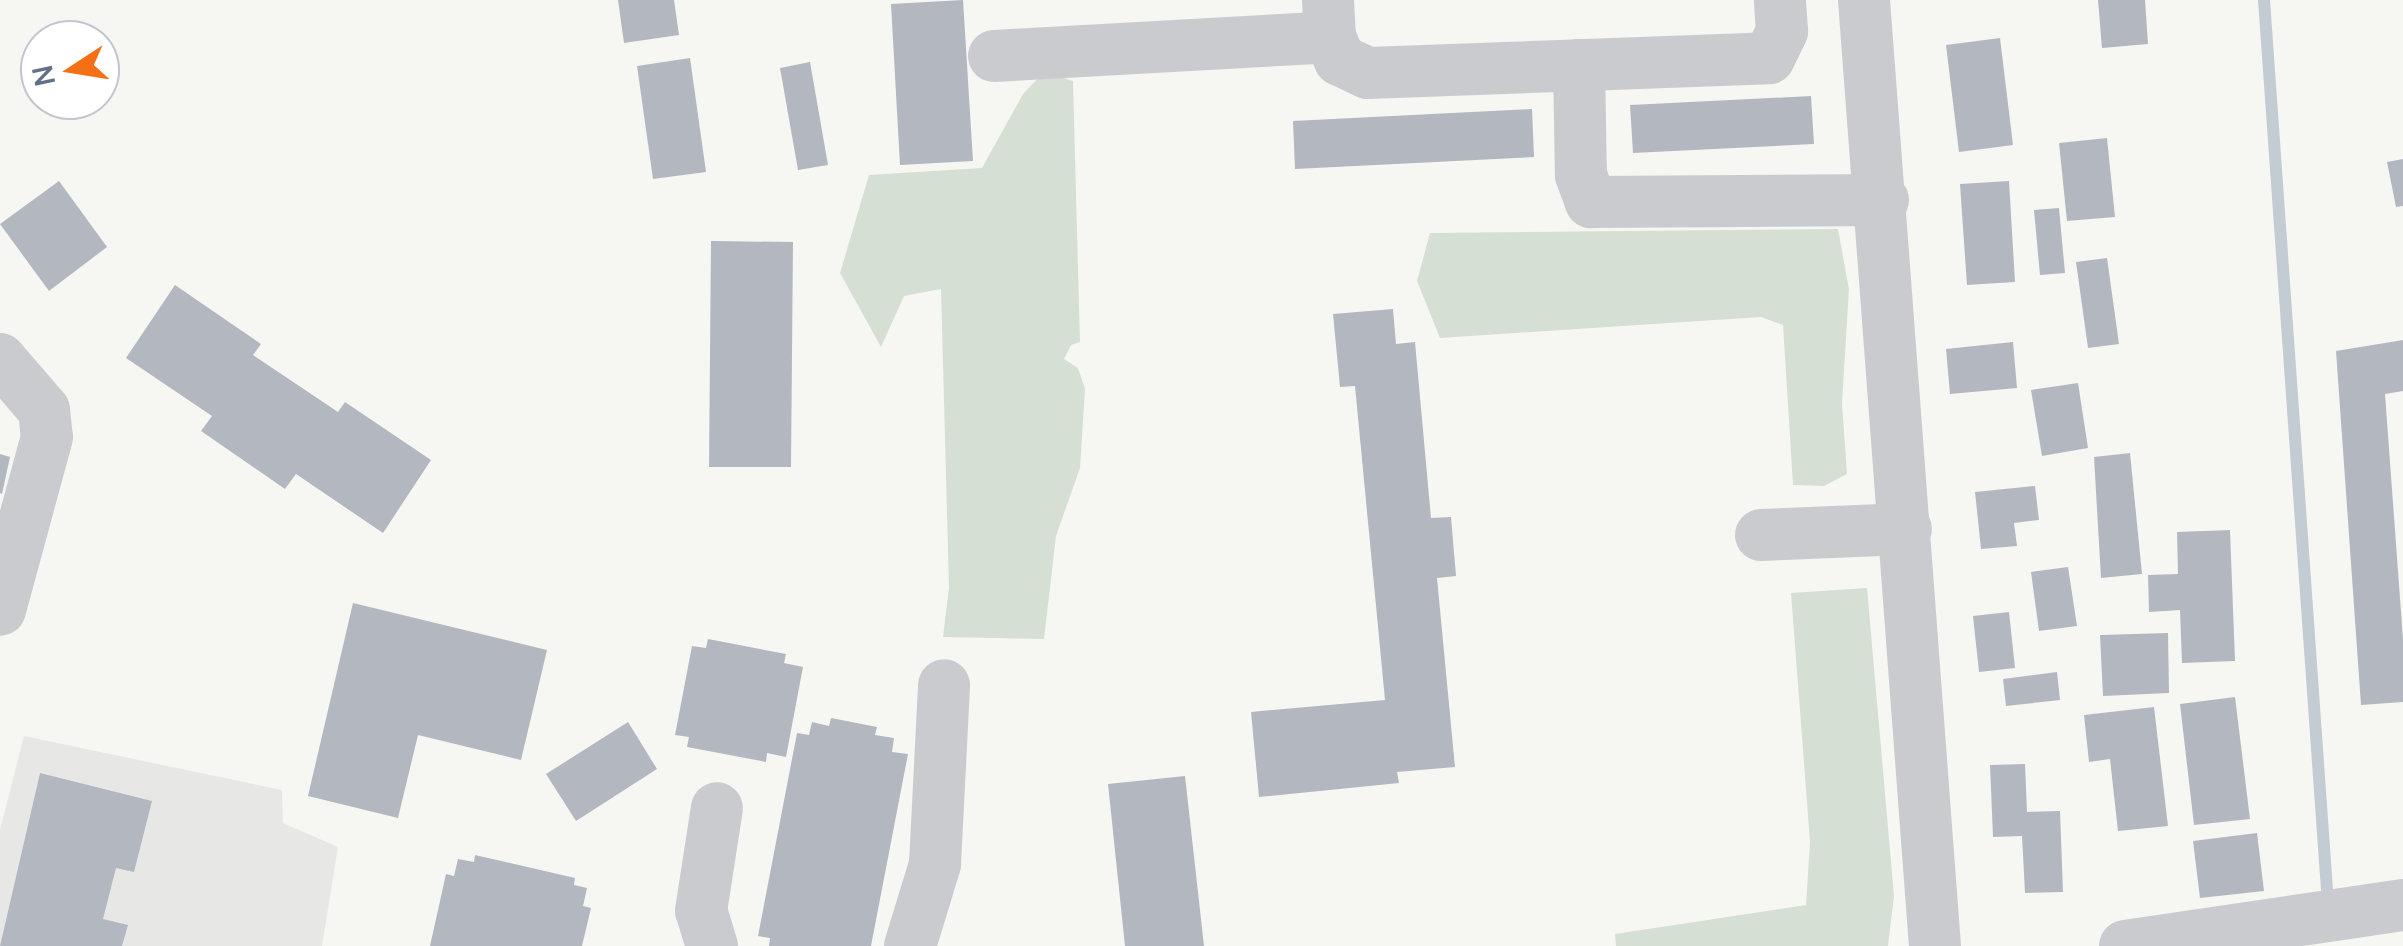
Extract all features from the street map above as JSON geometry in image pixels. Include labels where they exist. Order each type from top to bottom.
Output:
[{"type":"street","points":[[994,56],[1330,18],[1340,60],[1368,72],[1769,58],[1782,32],[1780,0]]},
{"type":"street","points":[[1864,0],[1883,200],[1935,946]]},
{"type":"street","points":[[1580,65],[1581,175],[1591,202],[1883,200]]},
{"type":"street","points":[[0,359],[44,410],[48,437],[0,610]]},
{"type":"street","points":[[1761,536],[1906,530]]},
{"type":"street","points":[[910,946],[935,864],[944,685]]},
{"type":"street","points":[[712,946],[701,911],[717,808]]},
{"type":"street","points":[[2125,946],[2381,908]]},
{"type":"shaded area","points":[[1044,72],[1073,81],[1080,342],[1071,345],[1064,359],[1078,368],[1085,389],[1080,468],[1056,536],[1044,639],[943,637],[949,588],[941,289],[904,296],[881,347],[840,273],[869,175],[982,168],[1023,94]]},
{"type":"shaded area","points":[[1838,229],[1849,289],[1842,403],[1847,474],[1824,486],[1793,485],[1783,325],[1761,317],[1440,338],[1417,281],[1430,233]]},
{"type":"shaded area","points":[[1867,588],[1894,896],[1888,946],[1616,946],[1615,934],[1806,905],[1810,842],[1791,593]]},
{"type":"shaded area","points":[[24,736],[282,790],[283,823],[338,847],[322,946],[0,946],[0,830]]},
{"type":"building","points":[[618,0],[674,0],[679,35],[624,43]]},
{"type":"building","points":[[963,0],[973,161],[900,165],[891,4]]},
{"type":"building","points":[[2098,0],[2145,0],[2148,44],[2102,48]]},
{"type":"building","points":[[2000,38],[2013,145],[1959,152],[1946,45]]},
{"type":"building","points":[[690,58],[706,172],[653,179],[637,66]]},
{"type":"building","points":[[810,62],[828,165],[798,170],[780,68]]},
{"type":"building","points":[[1811,96],[1814,144],[1633,153],[1630,105]]},
{"type":"building","points":[[1532,109],[1534,157],[1295,169],[1293,121]]},
{"type":"building","points":[[2107,138],[2115,217],[2067,221],[2059,143]]},
{"type":"building","points":[[2403,159],[2403,206],[2396,207],[2387,162]]},
{"type":"building","points":[[59,181],[107,247],[49,291],[0,224]]},
{"type":"building","points":[[2009,181],[2015,282],[1967,285],[1960,184]]},
{"type":"building","points":[[2059,208],[2065,273],[2040,275],[2034,210]]},
{"type":"building","points":[[711,241],[793,242],[791,467],[709,467]]},
{"type":"building","points":[[2107,258],[2119,344],[2088,348],[2076,262]]},
{"type":"building","points":[[175,285],[261,344],[253,355],[338,412],[345,402],[431,460],[383,533],[296,474],[285,489],[201,431],[212,416],[126,358]]},
{"type":"building","points":[[1393,309],[1396,344],[1415,342],[1431,518],[1451,517],[1456,576],[1437,578],[1455,767],[1397,772],[1399,783],[1259,797],[1251,712],[1385,700],[1355,386],[1340,387],[1333,314]]},
{"type":"building","points":[[2403,340],[2403,391],[2385,394],[2403,639],[2403,702],[2361,705],[2336,351]]},
{"type":"building","points":[[2013,342],[2017,388],[1950,394],[1946,349]]},
{"type":"building","points":[[2078,383],[2088,448],[2042,456],[2031,390]]},
{"type":"building","points":[[2130,453],[2142,574],[2101,578],[2094,457]]},
{"type":"building","points":[[0,454],[10,457],[2,494],[0,493]]},
{"type":"building","points":[[2035,486],[2039,520],[2014,523],[2017,546],[1981,549],[1975,492]]},
{"type":"building","points":[[2230,530],[2235,661],[2182,663],[2180,610],[2149,612],[2148,575],[2178,574],[2177,532]]},
{"type":"building","points":[[2068,567],[2077,626],[2039,631],[2031,572]]},
{"type":"building","points":[[353,603],[547,650],[521,760],[418,735],[398,818],[308,796]]},
{"type":"building","points":[[2009,612],[2015,668],[1979,672],[1973,616]]},
{"type":"building","points":[[2168,633],[2169,693],[2103,696],[2100,635]]},
{"type":"building","points":[[708,639],[786,654],[784,663],[803,667],[786,757],[767,753],[766,762],[687,747],[689,737],[675,735],[692,646],[706,648]]},
{"type":"building","points":[[2057,672],[2060,700],[2006,706],[2003,679]]},
{"type":"building","points":[[2235,697],[2250,819],[2194,825],[2180,704]]},
{"type":"building","points":[[2154,707],[2168,826],[2118,831],[2110,759],[2089,762],[2084,715]]},
{"type":"building","points":[[831,718],[877,727],[875,735],[894,738],[892,752],[908,754],[871,946],[769,946],[770,938],[758,936],[797,733],[809,735],[812,722],[829,726]]},
{"type":"building","points":[[628,722],[657,769],[576,821],[546,774]]},
{"type":"building","points":[[2025,764],[2027,812],[2060,811],[2063,892],[2025,893],[2022,836],[1993,837],[1990,765]]},
{"type":"building","points":[[40,773],[152,801],[134,872],[116,868],[103,919],[128,925],[122,946],[0,946]]},
{"type":"building","points":[[1185,776],[1204,946],[1125,946],[1108,784]]},
{"type":"building","points":[[2257,833],[2264,891],[2200,898],[2193,841]]},
{"type":"building","points":[[475,855],[575,878],[574,885],[587,888],[583,906],[591,908],[582,946],[430,946],[446,874],[454,876],[458,859],[474,862]]},
{"type":"waterway","points":[[2264,0],[2328,905]]}]
